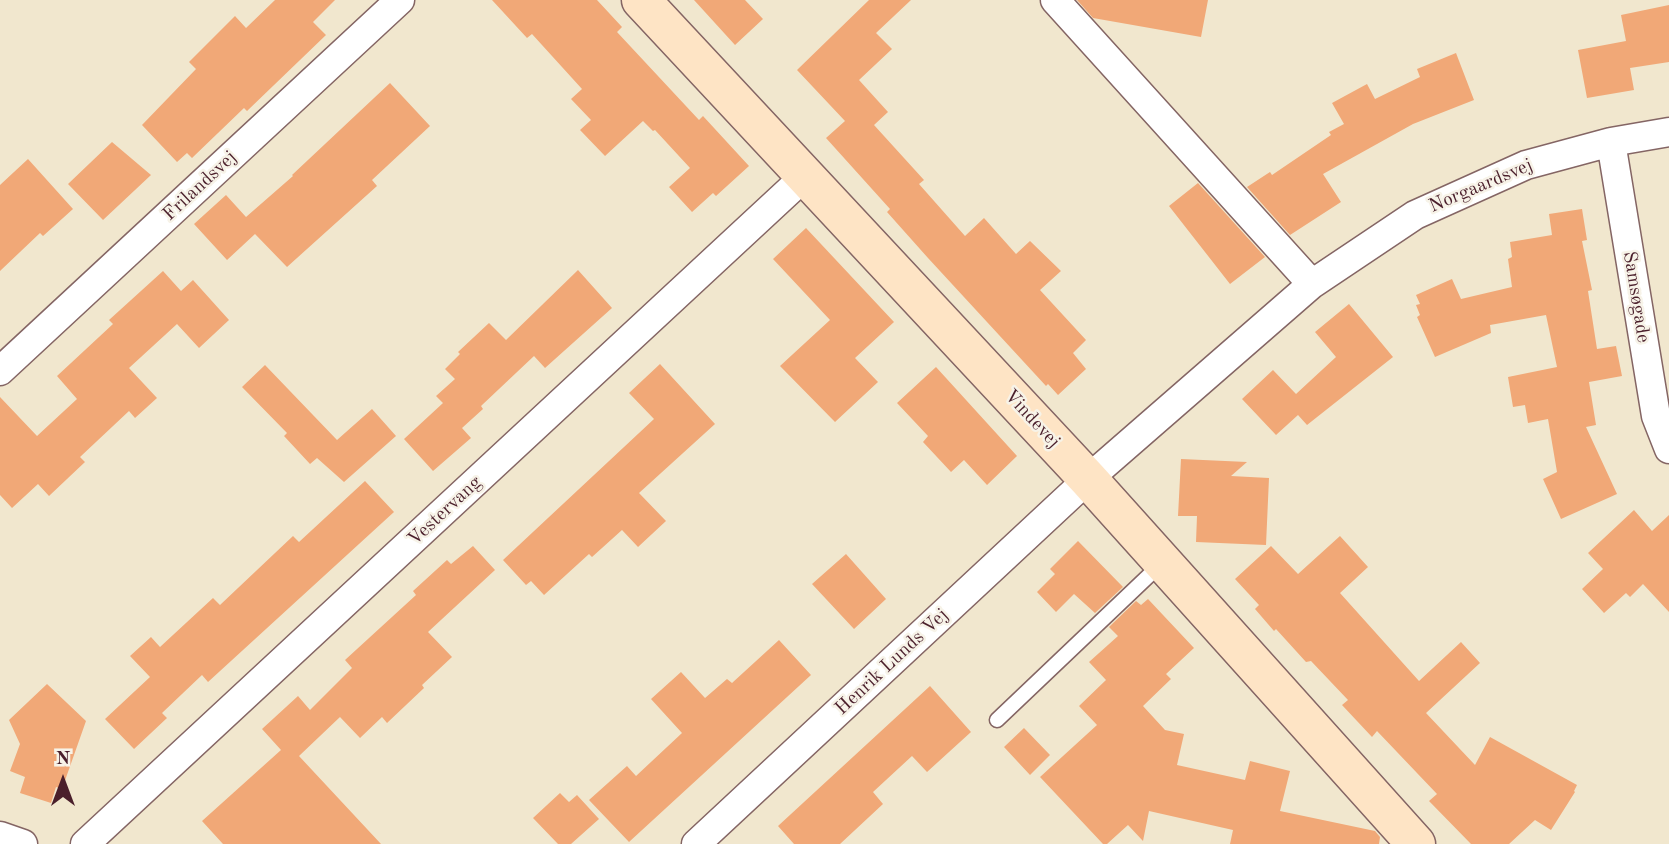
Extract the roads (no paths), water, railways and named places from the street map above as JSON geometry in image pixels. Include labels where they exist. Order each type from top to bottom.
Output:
[{"type":"street","name":"Frilandsvej","points":[[0,371],[400,0]]},
{"type":"street","name":"Vindevej","points":[[641,0],[1088,479],[1416,844]]},
{"type":"street","points":[[1055,0],[1312,284]]},
{"type":"street","name":"Norgaardsvej","points":[[1088,479],[1312,284],[1415,215],[1526,165],[1611,142],[1669,132]]},
{"type":"street","name":"Samsøgade","points":[[1611,142],[1656,416],[1669,449]]},
{"type":"street","name":"Vestervang","points":[[85,844],[804,177]]},
{"type":"street","name":"Henrik Lunds Vej","points":[[696,844],[1088,479]]},
{"type":"street","points":[[0,836],[23,844]]},
{"type":"lane","points":[[998,720],[1163,562]]}]
